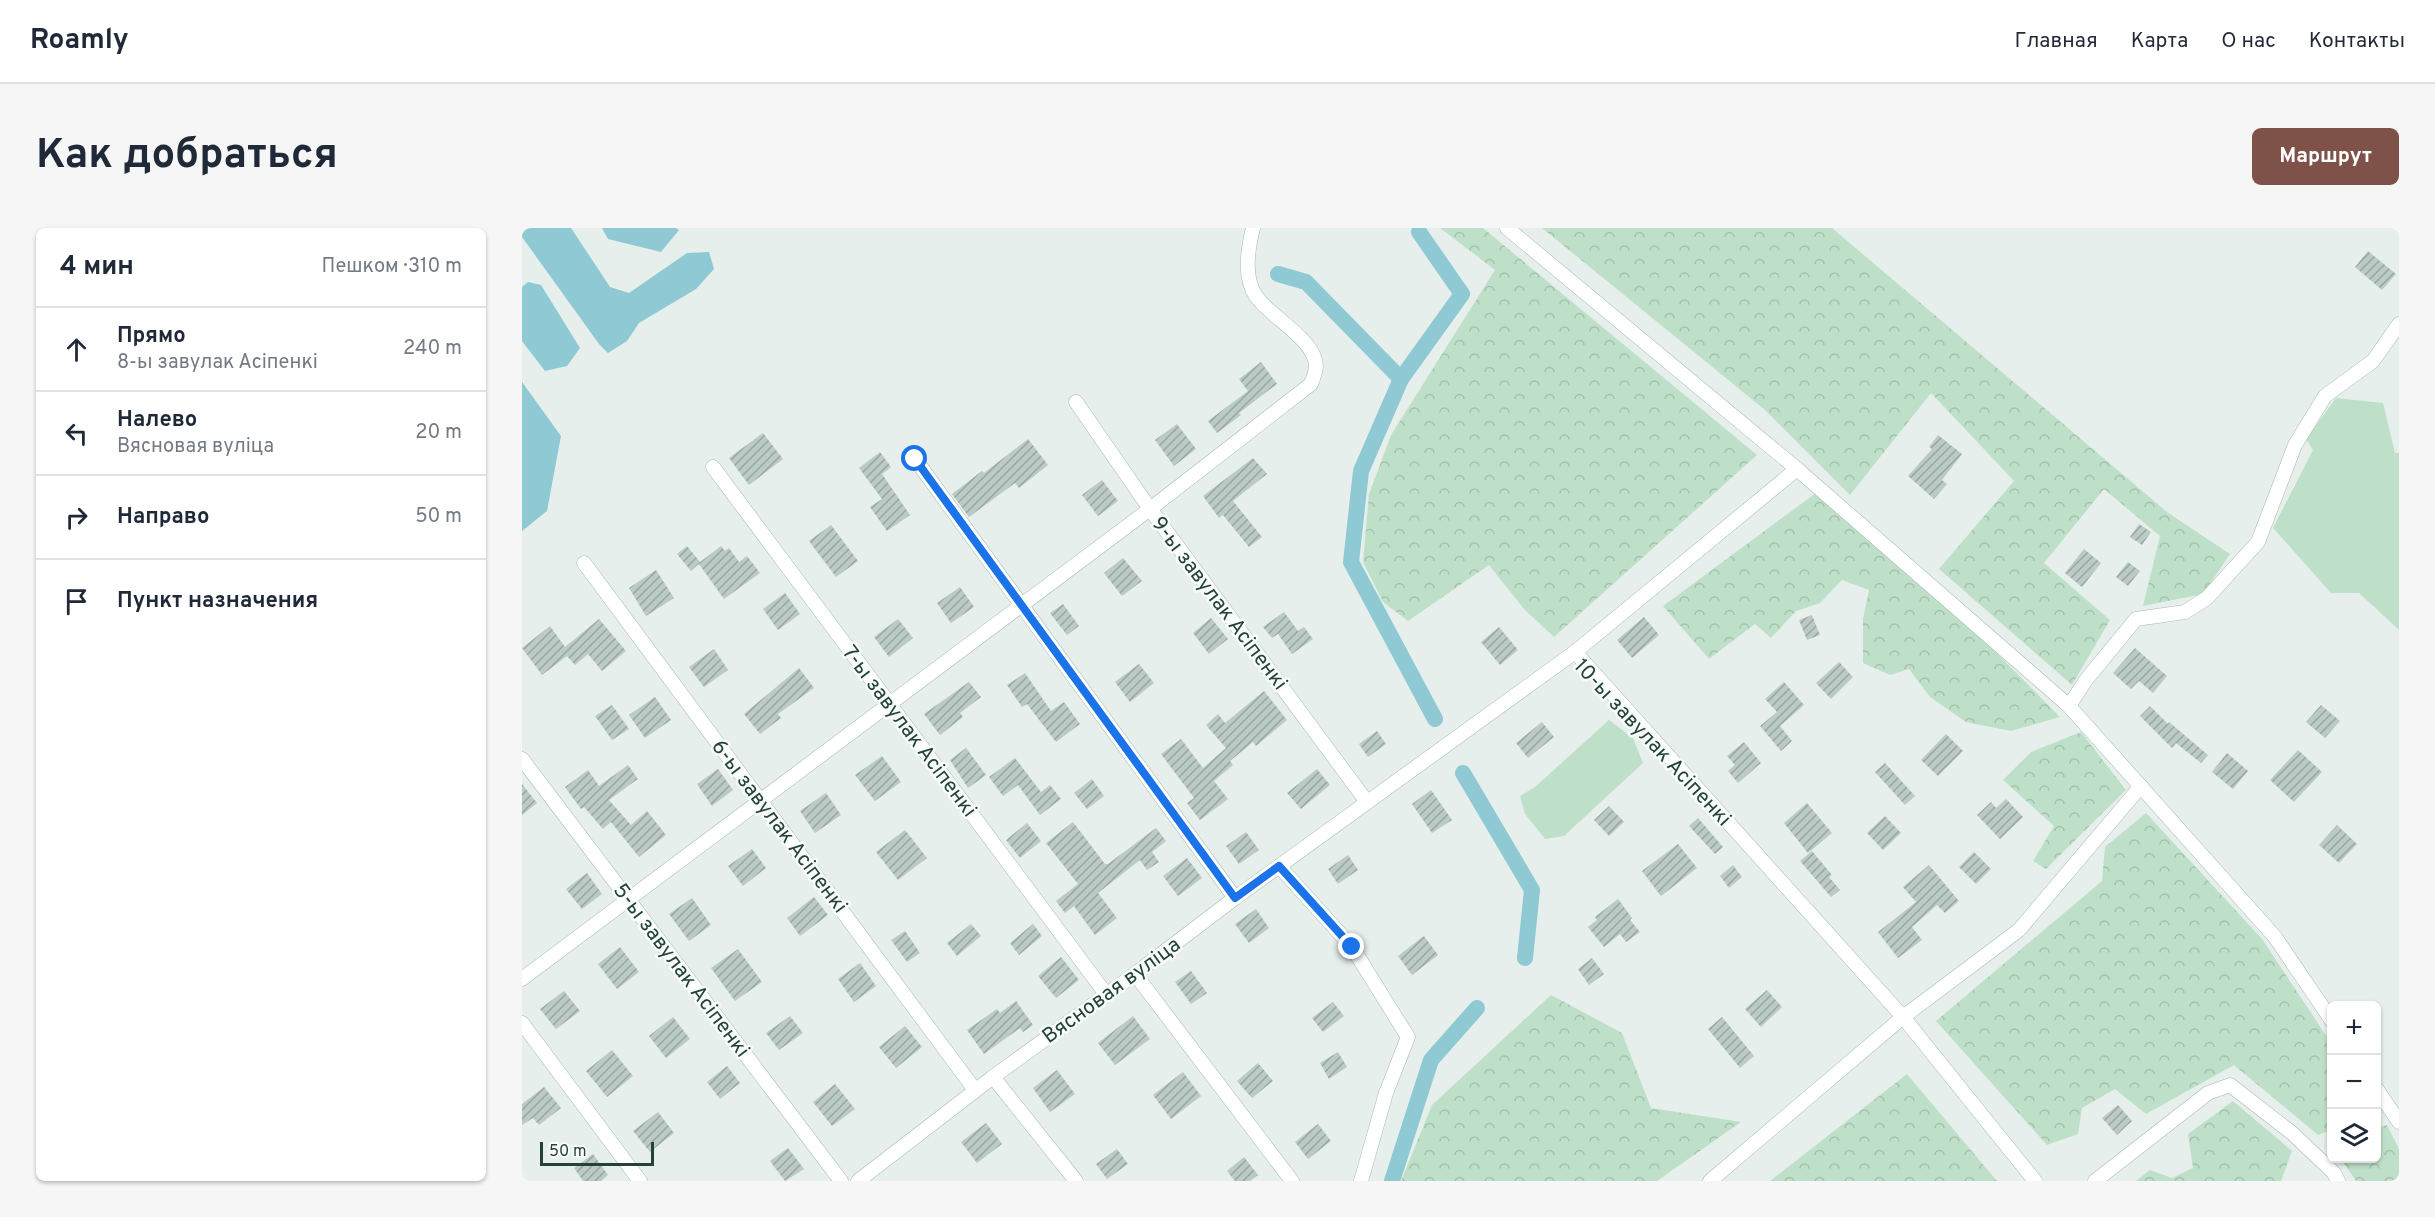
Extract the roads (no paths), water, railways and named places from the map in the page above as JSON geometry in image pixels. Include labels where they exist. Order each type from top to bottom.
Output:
[{"type":"street","points":[[522,979],[1150,509],[1311,384],[1316,366],[1310,349],[1256,296],[1248,272],[1249,246],[1253,228]]},
{"type":"street","points":[[1506,228],[1797,469],[2069,706],[2276,937],[2327,1015]]},
{"type":"street","points":[[2069,706],[2086,680],[2136,619],[2185,612],[2207,598],[2258,542],[2295,445],[2325,396],[2373,361],[2399,324]]},
{"type":"street","name":"9-ы завулак Асіпенкі","points":[[1076,402],[1150,509],[1367,802]]},
{"type":"street","points":[[915,459],[1235,898]]},
{"type":"street","name":"7-ы завулак Асіпенкі","points":[[713,467],[1107,994]]},
{"type":"street","points":[[1575,652],[1797,469]]},
{"type":"street","name":"6-ы завулак Асіпенкі","points":[[584,563],[975,1090]]},
{"type":"street","name":"10-ы завулак Асіпенкі","points":[[1367,802],[1575,652],[1903,1017],[2035,1181]]},
{"type":"street","name":"5-ы завулак Асіпенкі","points":[[522,759],[841,1181]]},
{"type":"street","points":[[1710,1181],[1903,1017],[2019,930],[2140,786]]},
{"type":"street","name":"Вясновая вуліца","points":[[859,1180],[975,1090],[1367,802]]},
{"type":"street","points":[[1279,866],[1352,947],[1408,1037],[1386,1093],[1361,1181]]},
{"type":"street","points":[[1135,974],[1292,1181]]},
{"type":"street","points":[[522,1023],[640,1181]]},
{"type":"street","points":[[993,1077],[1076,1181]]},
{"type":"street","points":[[2095,1181],[2208,1093],[2230,1085],[2292,1133],[2334,1173],[2338,1181]]},
{"type":"street","points":[[2381,1095],[2399,1122]]},
{"type":"water","points":[[522,228],[571,228],[610,287],[629,293],[687,253],[709,252],[714,269],[696,289],[639,323],[627,341],[608,353],[599,344],[522,237]]},
{"type":"water","points":[[602,228],[676,228],[679,230],[661,252],[608,239]]},
{"type":"water","points":[[528,282],[541,285],[580,348],[567,366],[545,371],[522,341],[522,287]]},
{"type":"water","points":[[522,382],[561,436],[547,511],[522,531]]},
{"type":"waterway","points":[[1419,232],[1462,294],[1401,379],[1361,471],[1351,562],[1435,719]]},
{"type":"waterway","points":[[1278,274],[1306,282],[1401,379]]},
{"type":"waterway","points":[[1463,773],[1532,890],[1525,958]]},
{"type":"waterway","points":[[1392,1181],[1431,1060],[1477,1008]]}]
